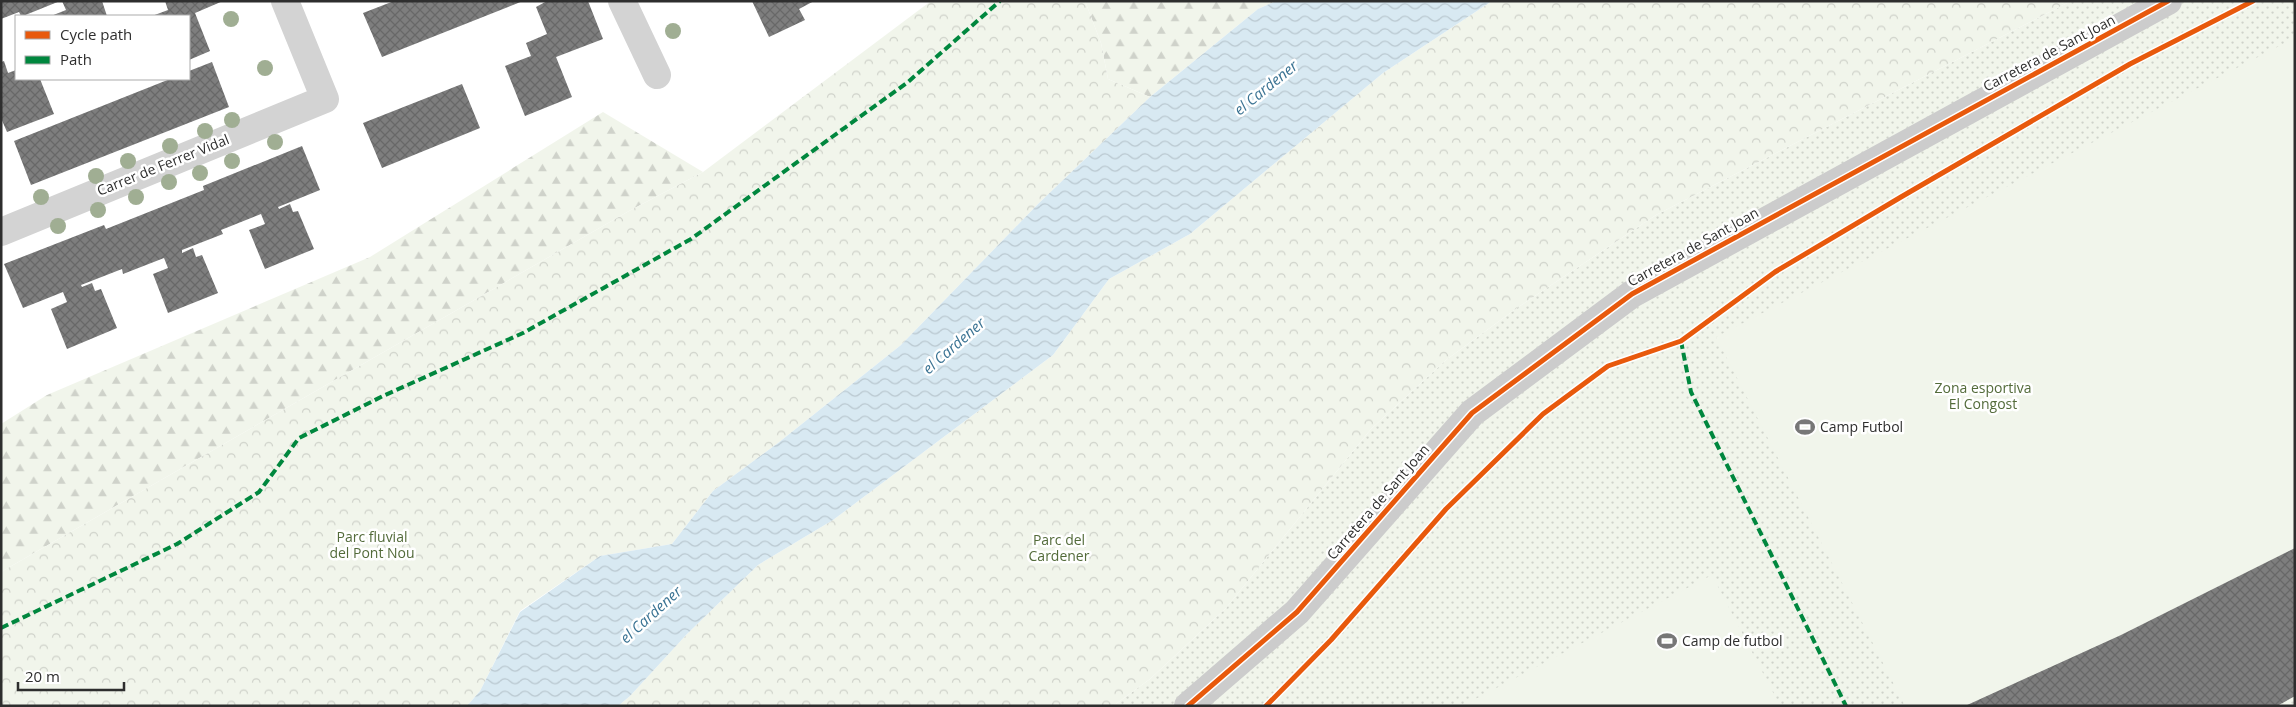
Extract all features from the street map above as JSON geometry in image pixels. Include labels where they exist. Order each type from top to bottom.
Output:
[{"type":"street","points":[[622,1],[657,75]]},
{"type":"street","name":"Carretera de Sant Joan","points":[[1188,706],[1297,612],[1472,413],[1632,294],[2168,1]]},
{"type":"street","name":"Carrer de Ferrer Vidal","points":[[1,232],[325,99],[295,4]]},
{"type":"green space","name":"Parc fluvial del Pont Nou","points":[[931,1],[1085,1],[1101,43],[1108,79],[1150,97],[1038,204],[901,345],[778,443],[713,491],[672,544],[600,556],[520,611],[480,691],[467,706],[1,706],[1,572],[629,211],[703,172]]},
{"type":"green space","points":[[1085,1],[1276,1],[1258,9],[1150,97],[1108,79],[1101,43]]},
{"type":"green space","name":"Parc del Cardener","points":[[1492,1],[2071,1],[1656,215],[1517,308],[1446,360],[1371,429],[1226,608],[1150,679],[1113,706],[618,706],[630,696],[687,634],[758,565],[833,520],[1053,355],[1109,279],[1190,234],[1383,73]]},
{"type":"green space","name":"Zona esportiva El Congost","points":[[2071,1],[2295,1],[2295,706],[1113,706],[1150,679],[1226,608],[1371,429],[1446,360],[1517,308],[1656,215]]},
{"type":"green space","points":[[2295,38],[2295,696],[2277,706],[1905,706],[1716,337]]},
{"type":"green space","points":[[603,112],[703,172],[629,211],[1,572],[1,424],[47,395],[370,257]]},
{"type":"green space","name":"Camp de futbol","points":[[1712,575],[1780,706],[1462,706]]},
{"type":"water","name":"el Cardener","points":[[1276,1],[1492,1],[1383,73],[1190,234],[1109,279],[1053,355],[833,520],[758,565],[687,634],[630,696],[618,706],[467,706],[480,691],[520,612],[600,556],[672,544],[713,491],[778,443],[901,345],[1038,204],[1150,97],[1258,9]]},
{"type":"building","points":[[1,1],[60,1],[25,15],[20,15],[19,12],[1,19]]},
{"type":"building","points":[[62,1],[102,1],[107,15],[54,15],[66,10]]},
{"type":"building","points":[[165,1],[223,1],[195,13],[210,51],[190,60],[190,15],[155,15],[168,10]]},
{"type":"building","points":[[394,1],[523,1],[382,57],[363,13]]},
{"type":"building","points":[[547,1],[588,1],[603,39],[556,57],[572,97],[525,116],[505,66],[531,56],[526,43],[547,34],[536,7]]},
{"type":"building","points":[[752,1],[814,1],[799,9],[805,20],[769,37]]},
{"type":"building","points":[[4,61],[8,73],[15,70],[15,80],[40,80],[54,114],[7,132],[1,118],[1,62]]},
{"type":"building","points":[[212,62],[229,107],[31,185],[14,141],[167,80],[190,80],[190,71]]},
{"type":"building","points":[[462,84],[480,128],[382,168],[363,123]]},
{"type":"building","points":[[302,146],[320,190],[278,207],[279,209],[290,204],[293,212],[298,211],[314,249],[265,269],[249,230],[265,224],[261,214],[221,230],[223,234],[182,250],[182,253],[193,248],[196,257],[202,255],[218,293],[168,313],[153,274],[168,268],[164,258],[123,274],[122,269],[81,285],[82,287],[92,283],[95,291],[101,289],[117,328],[67,349],[51,309],[67,302],[63,292],[23,308],[4,264],[104,225],[106,229],[204,190],[203,186]]},
{"type":"building","points":[[2295,548],[2295,696],[2277,706],[1965,706],[2121,635]]},
{"type":"marked path","points":[[1,628],[177,544],[259,492],[299,438],[383,396],[523,333],[691,239],[908,82],[1000,1]]},
{"type":"marked path","points":[[1681,341],[1691,392],[1846,706]]},
{"type":"cycle path","points":[[1188,706],[1297,612],[1472,413],[1632,294],[2168,1]]},
{"type":"cycle path","points":[[1266,706],[1331,640],[1446,509],[1543,414],[1608,366],[1681,341],[1775,272],[1901,197],[2130,64],[2253,1]]},
{"type":"place","name":"Camp Futbol","points":[[1805,427]]},
{"type":"place","name":"Camp de futbol","points":[[1667,641]]}]
